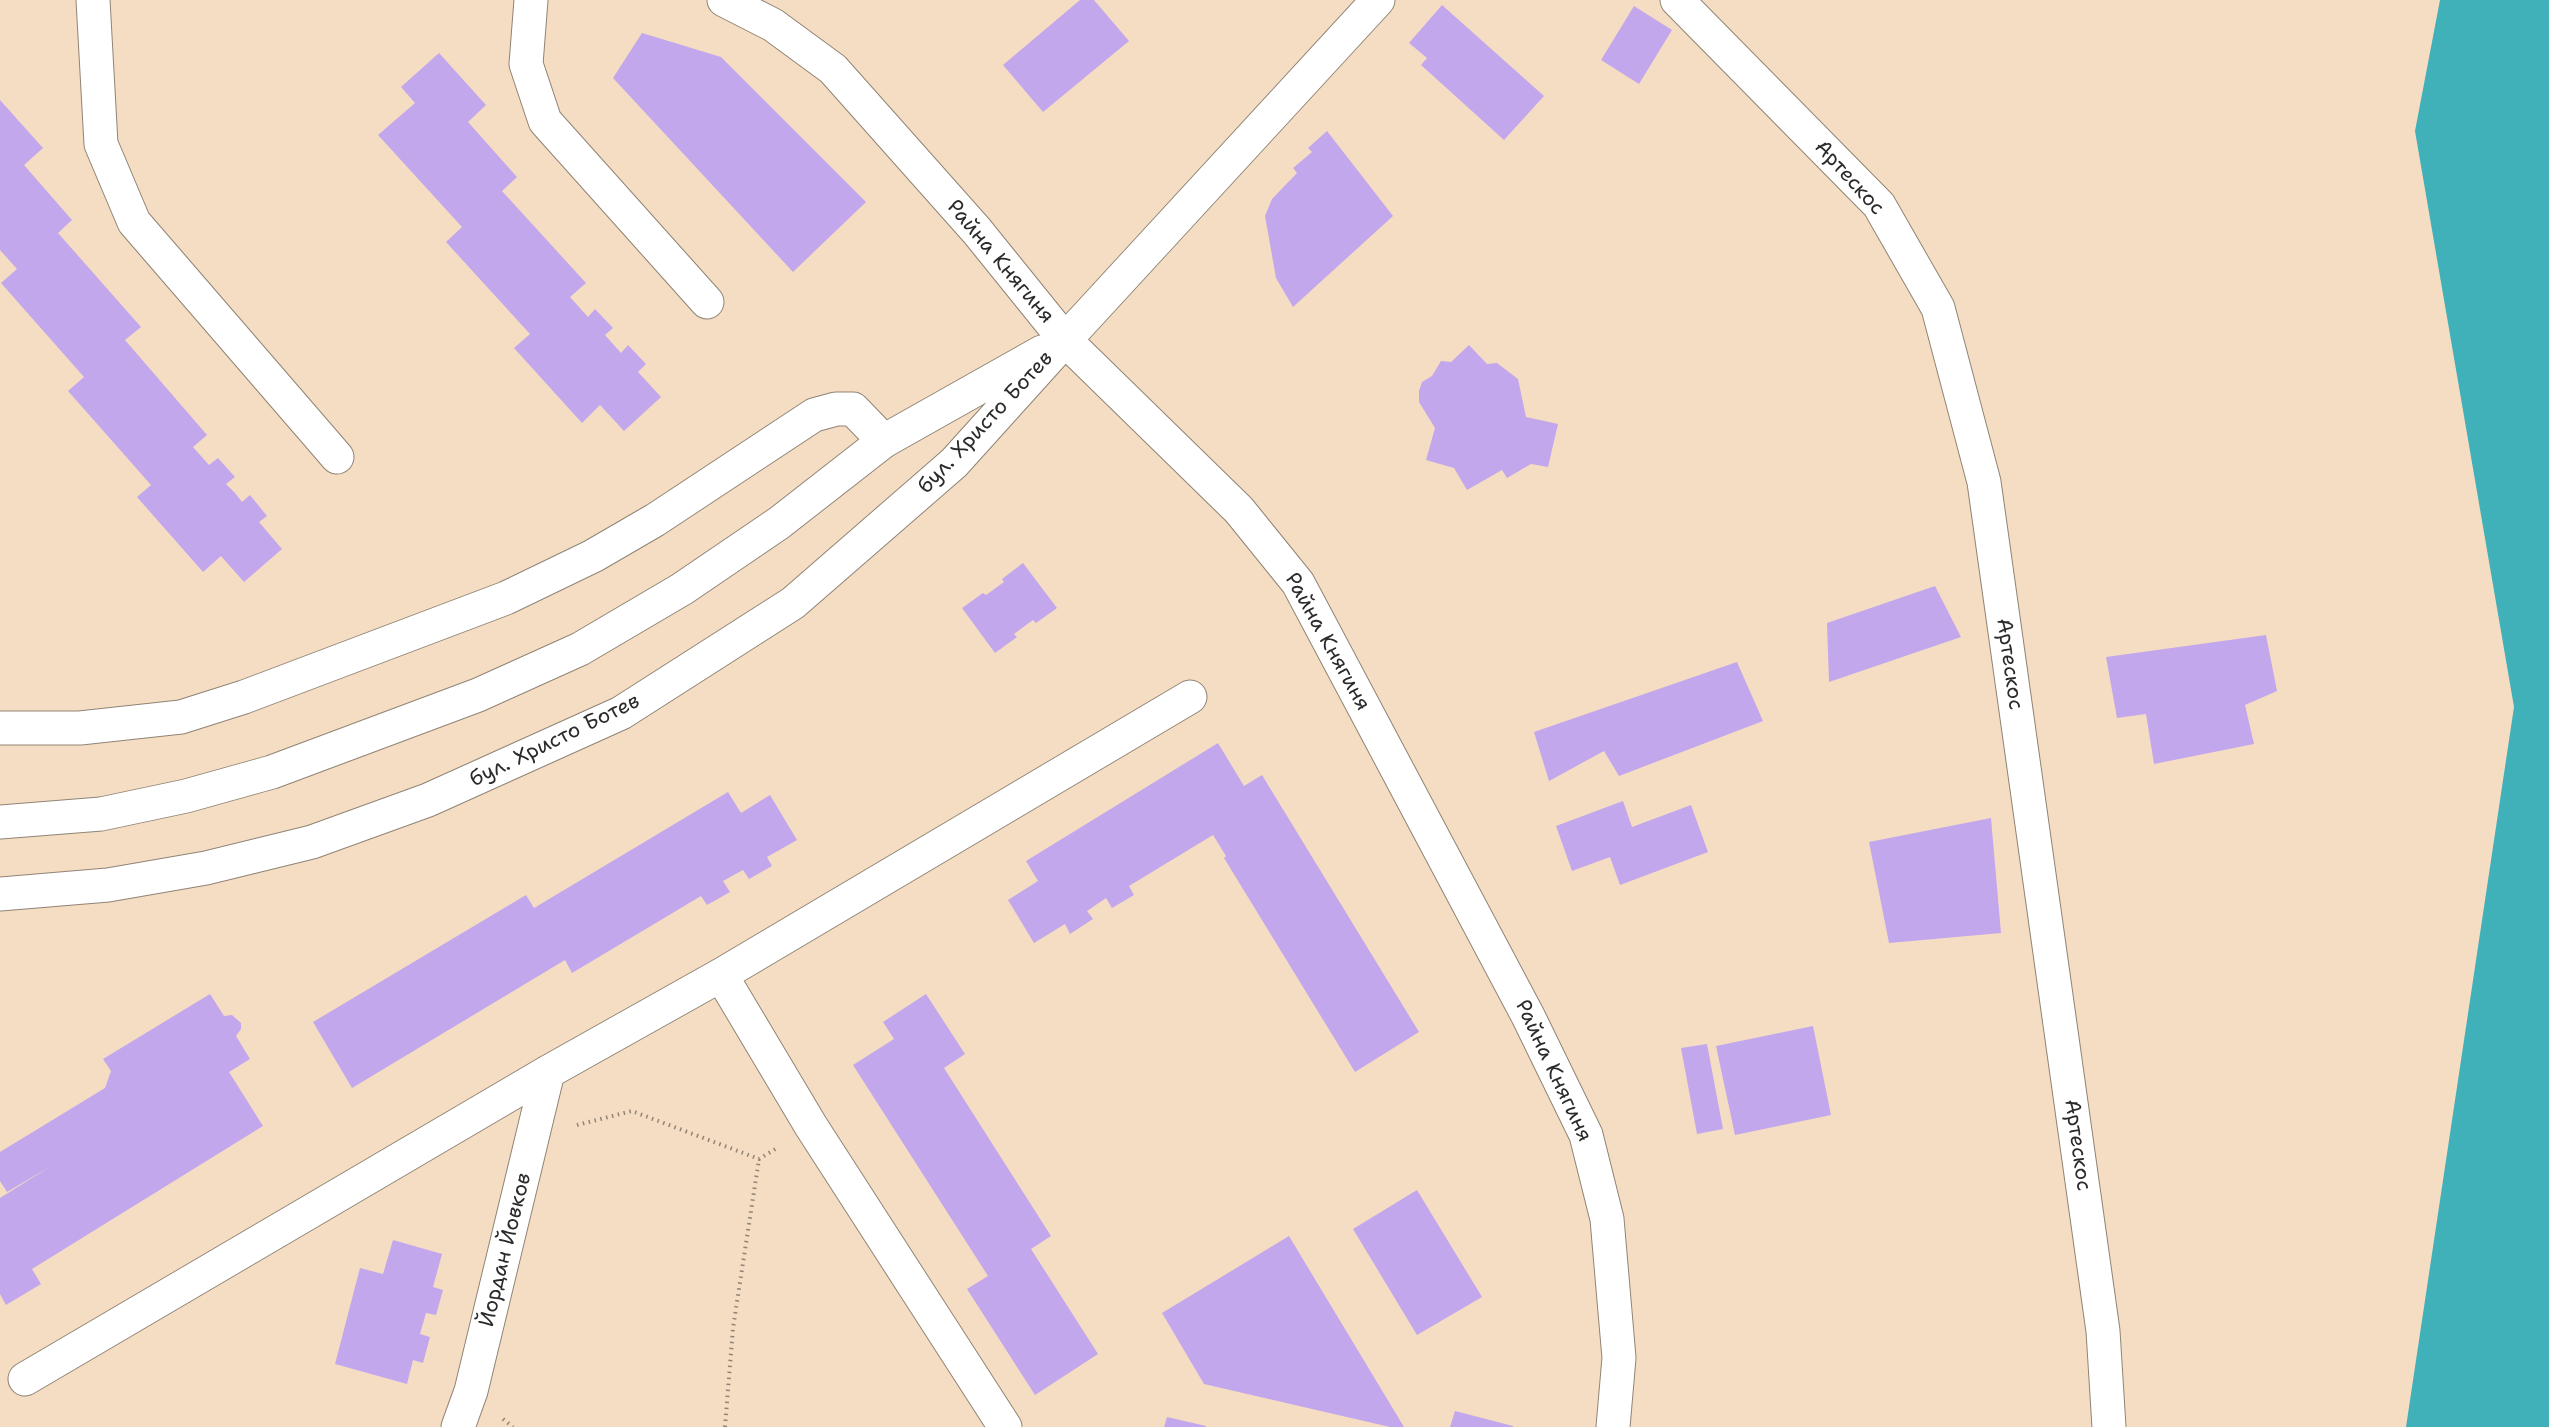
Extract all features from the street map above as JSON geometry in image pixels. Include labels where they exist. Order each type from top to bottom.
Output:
[{"type":"street","points":[[93,0],[101,144],[134,222],[337,457]]},
{"type":"street","points":[[531,0],[526,64],[545,121],[707,302]]},
{"type":"street","name":"Райна Княгиня","points":[[724,0],[773,25],[833,69],[977,231],[1065,340],[1239,510],[1298,583],[1528,1016],[1586,1134],[1607,1219],[1619,1358],[1613,1427]]},
{"type":"street","points":[[1065,340],[1378,0]]},
{"type":"street","name":"Артескос","points":[[1677,0],[1879,205],[1938,308],[1984,482],[2103,1331],[2109,1427]]},
{"type":"street","name":"бул. Христо Ботев","points":[[0,822],[101,814],[186,796],[272,772],[478,695],[580,649],[681,589],[779,523],[884,441],[1065,340]]},
{"type":"street","name":"бул. Христо Ботев","points":[[0,894],[108,885],[206,868],[312,842],[428,800],[621,713],[793,603],[954,463],[1065,340]]},
{"type":"street","points":[[0,728],[80,728],[181,717],[244,698],[506,598],[593,556],[655,520],[814,415],[836,409],[853,409],[884,441]]},
{"type":"street","points":[[25,1379],[549,1072],[721,975],[1190,697]]},
{"type":"street","points":[[721,975],[810,1126],[1005,1427]]},
{"type":"street","name":"Йордан Йовков","points":[[458,1427],[471,1391],[549,1072]]},
{"type":"path","points":[[535,1136],[632,1111],[759,1160]]},
{"type":"path","points":[[725,1427],[733,1328],[759,1160],[810,1126]]},
{"type":"water","points":[[2440,0],[2549,0],[2549,1427],[2406,1427],[2514,707],[2415,131]]},
{"type":"building","points":[[1080,0],[1094,0],[1129,41],[1043,112],[1003,65]]},
{"type":"building","points":[[1442,5],[1544,96],[1504,140],[1421,65],[1427,58],[1409,43]]},
{"type":"building","points":[[1634,6],[1672,30],[1639,84],[1601,60]]},
{"type":"building","points":[[642,33],[721,57],[866,202],[793,272],[613,78]]},
{"type":"building","points":[[439,53],[486,105],[468,122],[517,177],[502,191],[586,283],[570,297],[588,317],[595,309],[613,328],[605,335],[621,353],[628,345],[646,364],[638,372],[661,397],[624,431],[600,405],[582,423],[514,348],[530,334],[446,242],[462,227],[378,135],[415,103],[401,87]]},
{"type":"building","points":[[0,100],[43,148],[24,165],[72,220],[58,233],[141,327],[125,340],[207,435],[193,447],[209,465],[218,458],[235,477],[226,484],[242,502],[250,495],[267,516],[259,522],[282,549],[244,582],[221,556],[203,572],[137,497],[151,485],[68,391],[84,377],[1,283],[17,269],[0,250]]},
{"type":"building","points":[[1327,131],[1393,216],[1293,307],[1276,278],[1265,216],[1272,199],[1297,173],[1293,168],[1312,152],[1308,148]]},
{"type":"building","points":[[1469,345],[1487,364],[1497,363],[1518,379],[1526,417],[1558,424],[1548,467],[1531,464],[1507,478],[1502,470],[1467,490],[1454,468],[1426,460],[1435,428],[1419,402],[1422,382],[1432,376],[1441,361],[1451,362]]},
{"type":"building","points":[[1023,563],[1057,608],[1036,623],[1033,620],[1014,634],[1017,637],[995,653],[962,608],[1004,582],[1002,579]]},
{"type":"building","points":[[1935,586],[1961,637],[1829,682],[1827,623]]},
{"type":"building","points":[[2266,635],[2277,691],[2245,705],[2254,744],[2154,764],[2146,714],[2117,718],[2106,657]]},
{"type":"building","points":[[1737,662],[1763,721],[1619,776],[1604,751],[1549,781],[1534,732]]},
{"type":"building","points":[[1218,743],[1244,786],[1262,775],[1419,1032],[1355,1072],[1224,858],[1226,856],[1213,835],[1129,886],[1134,895],[1112,908],[1106,898],[1087,911],[1093,919],[1070,934],[1065,924],[1034,943],[1008,900],[1038,881],[1026,861]]},
{"type":"building","points":[[728,792],[741,813],[770,795],[797,840],[767,857],[772,866],[749,879],[743,870],[723,881],[730,892],[707,905],[701,896],[572,973],[565,960],[352,1088],[313,1022],[526,895],[534,908]]},
{"type":"building","points":[[1623,801],[1632,827],[1691,805],[1708,852],[1620,885],[1610,857],[1572,871],[1556,826]]},
{"type":"building","points":[[1991,818],[2001,933],[1889,943],[1869,842]]},
{"type":"building","points":[[210,994],[224,1016],[232,1015],[241,1023],[241,1029],[236,1036],[250,1059],[229,1072],[263,1126],[32,1269],[41,1284],[6,1305],[0,1294],[0,1198],[51,1166],[7,1192],[0,1181],[0,1152],[105,1088],[111,1071],[103,1059]]},
{"type":"building","points":[[926,994],[965,1054],[944,1068],[1051,1236],[1031,1249],[1098,1354],[1035,1395],[967,1289],[988,1276],[853,1065],[894,1039],[883,1022]]},
{"type":"building","points":[[1813,1026],[1831,1115],[1735,1135],[1716,1046]]},
{"type":"building","points":[[1707,1044],[1723,1129],[1697,1134],[1681,1048]]},
{"type":"building","points":[[1417,1190],[1482,1297],[1417,1335],[1353,1229]]},
{"type":"building","points":[[1289,1236],[1404,1427],[1390,1427],[1204,1384],[1162,1313]]},
{"type":"building","points":[[393,1240],[442,1254],[433,1287],[443,1290],[436,1315],[426,1313],[420,1334],[430,1337],[423,1363],[413,1360],[407,1384],[335,1364],[360,1268],[383,1274]]},
{"type":"building","points":[[1455,1411],[1513,1426],[1513,1427],[1450,1427]]},
{"type":"building","points":[[1167,1417],[1206,1426],[1206,1427],[1164,1427]]}]
